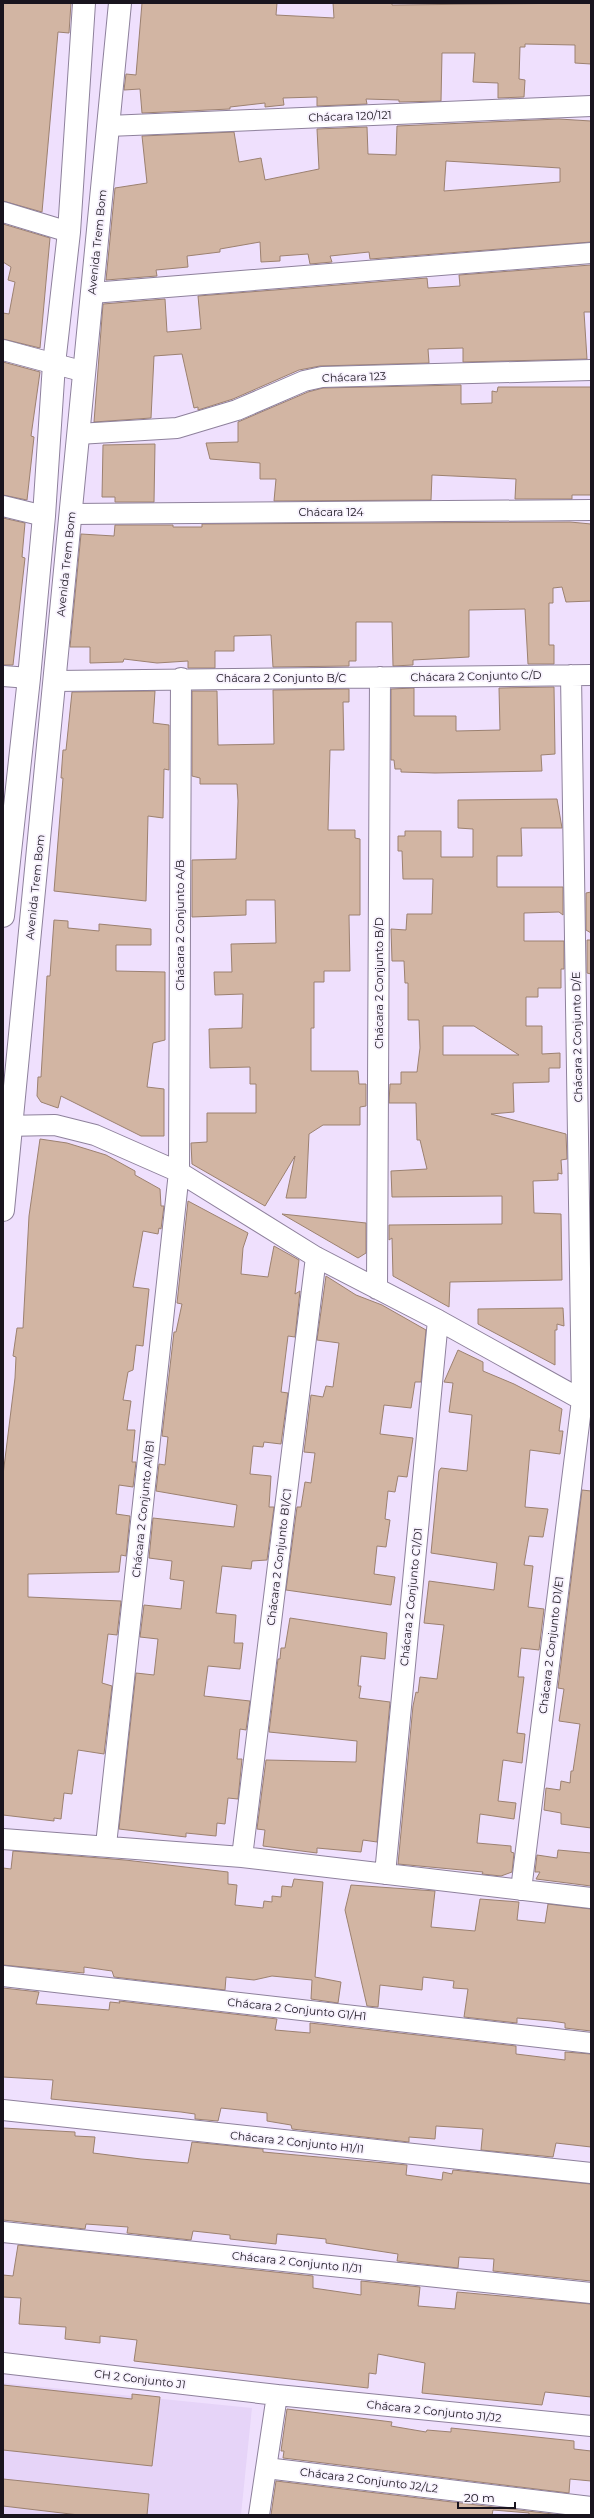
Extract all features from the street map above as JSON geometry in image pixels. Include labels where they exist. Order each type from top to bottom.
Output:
[{"type":"street","points":[[3,916],[7,854],[29,678],[44,516],[54,364],[69,232],[84,3]]},
{"type":"street","name":"Avenida Trem Bom","points":[[3,1210],[7,1126],[71,514],[120,3]]},
{"type":"street","name":"Chácara 120/121","points":[[108,126],[591,106]]},
{"type":"street","points":[[3,212],[69,232]]},
{"type":"street","points":[[92,292],[591,252]]},
{"type":"street","points":[[3,350],[84,372]]},
{"type":"street","name":"Chácara 123","points":[[78,434],[177,428],[237,410],[304,382],[322,377],[591,370]]},
{"type":"street","points":[[3,506],[44,516]]},
{"type":"street","name":"Chácara 124","points":[[71,514],[591,510]]},
{"type":"street","name":"Chácara 2 Conjunto D/E","points":[[572,675],[586,1402]]},
{"type":"street","name":"Chácara 2 Conjunto C/D","points":[[380,677],[591,675]]},
{"type":"street","points":[[3,676],[29,678]]},
{"type":"street","name":"Chácara 2 Conjunto B/C","points":[[54,681],[182,678],[380,677]]},
{"type":"street","name":"Chácara 2 Conjunto B/D","points":[[377,1289],[380,677]]},
{"type":"street","name":"Chácara 2 Conjunto A/B","points":[[179,1172],[182,678]]},
{"type":"street","points":[[7,1126],[55,1125],[95,1135],[179,1172],[316,1257],[438,1320],[586,1402]]},
{"type":"street","name":"Chácara 2 Conjunto A1/B1","points":[[106,1845],[179,1172]]},
{"type":"street","name":"Chácara 2 Conjunto B1/C1","points":[[242,1857],[316,1257]]},
{"type":"street","name":"Chácara 2 Conjunto C1/D1","points":[[385,1874],[438,1320]]},
{"type":"street","name":"Chácara 2 Conjunto D1/E1","points":[[521,1890],[586,1402]]},
{"type":"street","points":[[3,1839],[106,1845],[242,1857],[591,1898]]},
{"type":"street","name":"Chácara 2 Conjunto G1/H1","points":[[3,1976],[591,2043]]},
{"type":"street","name":"Chácara 2 Conjunto H1/I1","points":[[3,2110],[591,2173]]},
{"type":"street","name":"Chácara 2 Conjunto I1/J1","points":[[3,2232],[591,2293]]},
{"type":"street","name":"CH 2 Conjunto J1","points":[[3,2363],[277,2395]]},
{"type":"street","points":[[259,2515],[277,2395]]},
{"type":"street","name":"Chácara 2 Conjunto J1/J2","points":[[277,2395],[591,2426]]},
{"type":"street","name":"Chácara 2 Conjunto J2/L2","points":[[266,2468],[591,2507]]},
{"type":"shaded area","points":[[3,2383],[252,2408],[241,2515],[3,2515]]},
{"type":"building","points":[[3,3],[71,3],[69,33],[58,32],[42,212],[3,201]]},
{"type":"building","points":[[142,3],[277,3],[276,15],[334,18],[333,3],[392,3],[392,5],[591,3],[591,64],[575,63],[575,45],[525,44],[525,47],[520,47],[519,79],[525,80],[524,97],[498,98],[498,83],[473,82],[475,53],[442,53],[441,101],[399,102],[399,100],[366,99],[367,104],[317,106],[317,97],[283,98],[284,105],[265,107],[265,103],[230,107],[230,109],[142,113],[140,89],[124,90],[126,74],[136,75]]},
{"type":"building","points":[[559,119],[591,121],[591,242],[370,259],[369,252],[330,256],[332,262],[310,264],[308,254],[280,256],[280,261],[261,262],[260,242],[220,249],[220,252],[187,256],[188,267],[156,270],[157,276],[106,280],[115,188],[147,183],[142,136],[234,132],[239,162],[261,158],[265,180],[319,169],[317,129],[367,127],[368,154],[396,155],[397,126]],"holes":[[[446,161],[560,168],[560,182],[444,191]]]},
{"type":"building","points":[[3,224],[50,238],[40,348],[3,339],[3,313],[9,314],[15,282],[8,280],[11,267],[3,262]]},
{"type":"building","points":[[591,265],[591,312],[584,312],[587,359],[463,362],[463,348],[428,349],[429,363],[320,366],[299,370],[233,399],[198,410],[198,407],[194,408],[182,354],[154,356],[151,418],[94,422],[103,304],[165,299],[167,332],[201,329],[198,296],[427,278],[428,288],[460,286],[459,275]]},
{"type":"building","points":[[3,362],[40,372],[31,436],[34,437],[27,500],[3,495]]},
{"type":"building","points":[[461,385],[461,404],[492,403],[492,391],[497,392],[498,387],[591,387],[591,495],[572,495],[572,499],[515,499],[516,479],[432,475],[431,500],[274,501],[276,479],[260,479],[260,463],[210,459],[206,443],[238,442],[238,422],[308,392],[323,388]]},
{"type":"building","points":[[155,444],[154,502],[115,502],[115,497],[102,497],[103,445]]},
{"type":"building","points":[[3,518],[25,523],[22,557],[25,558],[13,665],[3,665]]},
{"type":"building","points":[[570,522],[591,524],[591,601],[566,602],[562,587],[553,588],[553,603],[549,603],[549,645],[554,645],[554,664],[528,664],[525,609],[469,610],[469,657],[413,660],[413,665],[393,666],[392,622],[356,622],[356,661],[349,661],[349,666],[273,667],[271,635],[234,636],[234,651],[215,651],[215,668],[188,668],[188,661],[157,663],[124,659],[123,662],[90,663],[90,647],[70,647],[81,534],[114,536],[115,525],[173,525],[173,527],[202,527],[202,524]]},
{"type":"building","points":[[554,687],[555,754],[541,755],[542,771],[435,773],[401,772],[401,769],[395,769],[394,760],[391,760],[391,689],[414,688],[414,716],[456,716],[456,731],[500,730],[499,688]]},
{"type":"building","points":[[349,689],[349,702],[343,702],[344,750],[330,750],[328,830],[355,830],[355,838],[360,839],[360,915],[349,915],[350,971],[324,971],[324,982],[314,982],[314,1028],[311,1028],[311,1071],[358,1071],[359,1084],[366,1084],[366,1106],[360,1107],[360,1125],[323,1125],[309,1134],[306,1198],[286,1198],[295,1156],[265,1206],[192,1164],[191,1143],[207,1142],[207,1113],[256,1113],[256,1084],[250,1084],[250,1067],[210,1068],[209,1029],[242,1028],[243,994],[215,995],[214,972],[232,972],[231,944],[276,943],[275,900],[246,900],[246,915],[192,917],[192,860],[236,859],[238,801],[237,784],[200,784],[200,778],[192,776],[192,691],[217,691],[218,745],[274,744],[273,690]]},
{"type":"building","points":[[155,691],[153,723],[169,725],[169,770],[164,769],[163,818],[148,816],[146,901],[54,891],[63,778],[61,778],[63,750],[66,750],[72,692]]},
{"type":"building","points":[[557,799],[562,828],[521,828],[522,856],[497,856],[497,887],[563,887],[563,915],[559,912],[524,913],[524,941],[564,941],[564,969],[561,969],[561,988],[538,988],[538,997],[526,997],[526,1026],[542,1026],[542,1054],[560,1053],[560,1068],[549,1068],[549,1082],[513,1083],[514,1112],[491,1114],[566,1134],[567,1159],[561,1160],[562,1174],[558,1173],[558,1180],[533,1181],[534,1213],[561,1214],[562,1280],[450,1282],[449,1307],[393,1276],[392,1238],[389,1240],[389,1225],[502,1224],[502,1196],[392,1197],[391,1171],[427,1169],[420,1140],[417,1140],[416,1103],[389,1103],[390,1084],[401,1084],[401,1072],[417,1072],[420,1048],[419,1020],[408,1020],[408,983],[405,983],[404,961],[392,961],[391,929],[406,930],[407,914],[432,914],[433,879],[403,879],[402,851],[398,851],[398,836],[405,836],[405,831],[441,831],[441,857],[473,857],[473,829],[458,828],[458,800]],"holes":[[[443,1026],[474,1026],[519,1055],[443,1055]]]},
{"type":"building","points":[[591,892],[591,933],[586,930],[586,893]]},
{"type":"building","points":[[54,920],[68,921],[68,928],[99,931],[99,924],[151,929],[151,945],[116,945],[116,971],[165,972],[165,1040],[153,1043],[147,1087],[164,1089],[164,1136],[141,1136],[61,1096],[58,1108],[41,1102],[37,1096],[38,1077],[41,1077],[47,976],[50,976]]},
{"type":"building","points":[[587,940],[591,940],[591,974],[587,973]]},
{"type":"building","points":[[40,1139],[67,1143],[106,1155],[135,1171],[135,1175],[160,1189],[161,1206],[164,1206],[161,1229],[159,1228],[158,1234],[143,1231],[133,1287],[149,1289],[143,1346],[136,1345],[133,1370],[128,1372],[123,1400],[131,1401],[127,1430],[135,1430],[132,1462],[136,1462],[133,1487],[119,1485],[116,1514],[130,1516],[126,1556],[121,1555],[119,1572],[28,1574],[28,1597],[121,1601],[117,1635],[108,1634],[102,1683],[112,1686],[104,1754],[78,1750],[72,1794],[64,1793],[61,1819],[54,1818],[54,1821],[3,1815],[3,1475],[15,1378],[16,1357],[13,1356],[17,1328],[23,1328],[29,1216]]},
{"type":"building","points":[[188,1201],[248,1233],[243,1248],[241,1274],[268,1277],[274,1246],[299,1260],[295,1294],[300,1291],[295,1337],[288,1336],[281,1392],[288,1393],[281,1444],[264,1442],[263,1447],[253,1446],[250,1474],[271,1476],[269,1507],[274,1507],[267,1560],[252,1561],[251,1569],[222,1566],[216,1613],[236,1615],[234,1643],[243,1643],[240,1669],[208,1666],[204,1696],[250,1701],[246,1730],[240,1729],[237,1759],[242,1759],[238,1799],[228,1798],[225,1824],[217,1823],[216,1836],[186,1833],[186,1837],[119,1829],[136,1673],[154,1675],[158,1639],[140,1637],[144,1605],[181,1609],[184,1581],[170,1579],[172,1561],[149,1558],[153,1518],[234,1527],[237,1505],[156,1491],[159,1464],[165,1465],[168,1437],[162,1436],[174,1332],[176,1332],[182,1304],[177,1303]]},
{"type":"building","points":[[282,1214],[366,1223],[366,1253],[358,1258]]},
{"type":"building","points":[[326,1276],[356,1295],[382,1305],[426,1330],[421,1382],[415,1382],[411,1408],[384,1405],[380,1434],[413,1438],[407,1477],[398,1476],[395,1492],[388,1491],[385,1519],[390,1520],[386,1547],[377,1546],[374,1574],[395,1577],[391,1605],[286,1590],[297,1507],[301,1507],[305,1482],[311,1483],[315,1453],[304,1452],[311,1395],[323,1397],[326,1386],[333,1387],[339,1343],[317,1340]]},
{"type":"building","points":[[563,1308],[564,1326],[557,1324],[557,1330],[555,1330],[555,1365],[478,1324],[478,1309]]},
{"type":"building","points":[[458,1350],[483,1362],[483,1371],[514,1384],[562,1409],[559,1431],[563,1431],[560,1454],[530,1450],[525,1507],[548,1509],[543,1537],[529,1536],[524,1565],[533,1566],[528,1607],[544,1609],[539,1650],[521,1648],[518,1677],[524,1677],[517,1733],[525,1734],[522,1763],[503,1760],[498,1801],[516,1803],[514,1819],[480,1814],[477,1843],[511,1846],[511,1852],[514,1853],[512,1872],[501,1876],[482,1874],[483,1872],[398,1864],[413,1706],[416,1692],[418,1693],[420,1677],[437,1679],[444,1625],[424,1623],[429,1581],[494,1590],[497,1563],[431,1553],[439,1471],[441,1468],[467,1471],[472,1415],[449,1412],[453,1383],[444,1382]]},
{"type":"building","points":[[582,1490],[591,1491],[591,1828],[561,1824],[561,1813],[544,1810],[546,1788],[560,1790],[561,1781],[570,1783],[580,1724],[559,1721],[564,1689],[558,1688]]},
{"type":"building","points":[[290,1618],[387,1633],[385,1659],[361,1656],[358,1686],[361,1686],[359,1698],[390,1702],[377,1842],[363,1840],[361,1852],[317,1848],[317,1853],[263,1846],[265,1830],[257,1829],[266,1760],[356,1762],[357,1741],[269,1732],[278,1659],[280,1659],[281,1648],[285,1648]]},
{"type":"building","points":[[558,1850],[591,1853],[591,1886],[536,1879],[540,1872],[535,1872],[537,1855],[557,1858]]},
{"type":"building","points":[[13,1851],[125,1860],[228,1872],[228,1884],[237,1885],[235,1905],[263,1908],[264,1901],[272,1902],[272,1896],[281,1897],[282,1886],[292,1887],[294,1879],[323,1882],[315,1977],[341,1982],[338,2003],[311,1999],[312,1980],[272,1976],[254,1980],[226,1977],[225,1990],[114,1977],[112,1971],[84,1967],[84,1973],[3,1965],[3,1868],[11,1869]]},
{"type":"building","points":[[351,1885],[435,1891],[431,1927],[475,1931],[480,1899],[519,1902],[517,1920],[545,1923],[548,1904],[591,1909],[591,2031],[565,2028],[565,2023],[551,2021],[517,2018],[517,2023],[464,2017],[468,1989],[453,1988],[454,1981],[423,1977],[422,1990],[380,1985],[378,2007],[367,2006],[345,1910]]},
{"type":"building","points":[[3,1988],[39,1992],[36,2004],[109,2010],[110,2002],[120,2003],[119,2001],[277,2019],[275,2030],[310,2033],[310,2023],[516,2046],[516,2054],[565,2060],[565,2052],[591,2054],[591,2147],[556,2143],[553,2157],[481,2150],[483,2129],[436,2126],[435,2139],[409,2137],[409,2142],[292,2129],[291,2125],[267,2121],[267,2113],[221,2108],[218,2121],[195,2119],[195,2114],[181,2112],[51,2099],[53,2080],[3,2077]]},
{"type":"building","points":[[3,2128],[75,2132],[75,2136],[95,2137],[93,2153],[141,2159],[188,2163],[192,2142],[263,2149],[263,2152],[407,2165],[406,2175],[442,2180],[443,2172],[452,2174],[453,2170],[591,2184],[591,2281],[493,2271],[494,2259],[459,2257],[458,2268],[397,2261],[398,2254],[326,2243],[326,2239],[277,2234],[276,2244],[230,2239],[230,2235],[193,2231],[191,2240],[127,2233],[128,2227],[86,2224],[85,2229],[3,2220]]},
{"type":"building","points":[[18,2245],[313,2276],[313,2288],[361,2295],[361,2281],[420,2287],[418,2306],[455,2309],[457,2292],[591,2304],[591,2397],[545,2392],[542,2405],[422,2393],[425,2363],[378,2354],[376,2374],[369,2373],[368,2388],[134,2361],[137,2340],[100,2336],[100,2343],[65,2339],[66,2327],[19,2324],[21,2298],[3,2297],[3,2275],[13,2276]]},
{"type":"building","points":[[3,2385],[132,2399],[132,2394],[160,2397],[152,2466],[3,2450]]},
{"type":"building","points":[[287,2409],[392,2422],[391,2426],[426,2432],[427,2430],[451,2432],[451,2428],[574,2441],[574,2449],[591,2451],[591,2481],[570,2479],[569,2493],[283,2458],[284,2451],[281,2451]]},
{"type":"building","points":[[3,2479],[149,2494],[147,2515],[79,2515],[3,2506]]},
{"type":"building","points":[[276,2481],[561,2515],[529,2515],[529,2513],[493,2510],[492,2515],[271,2515]]}]
